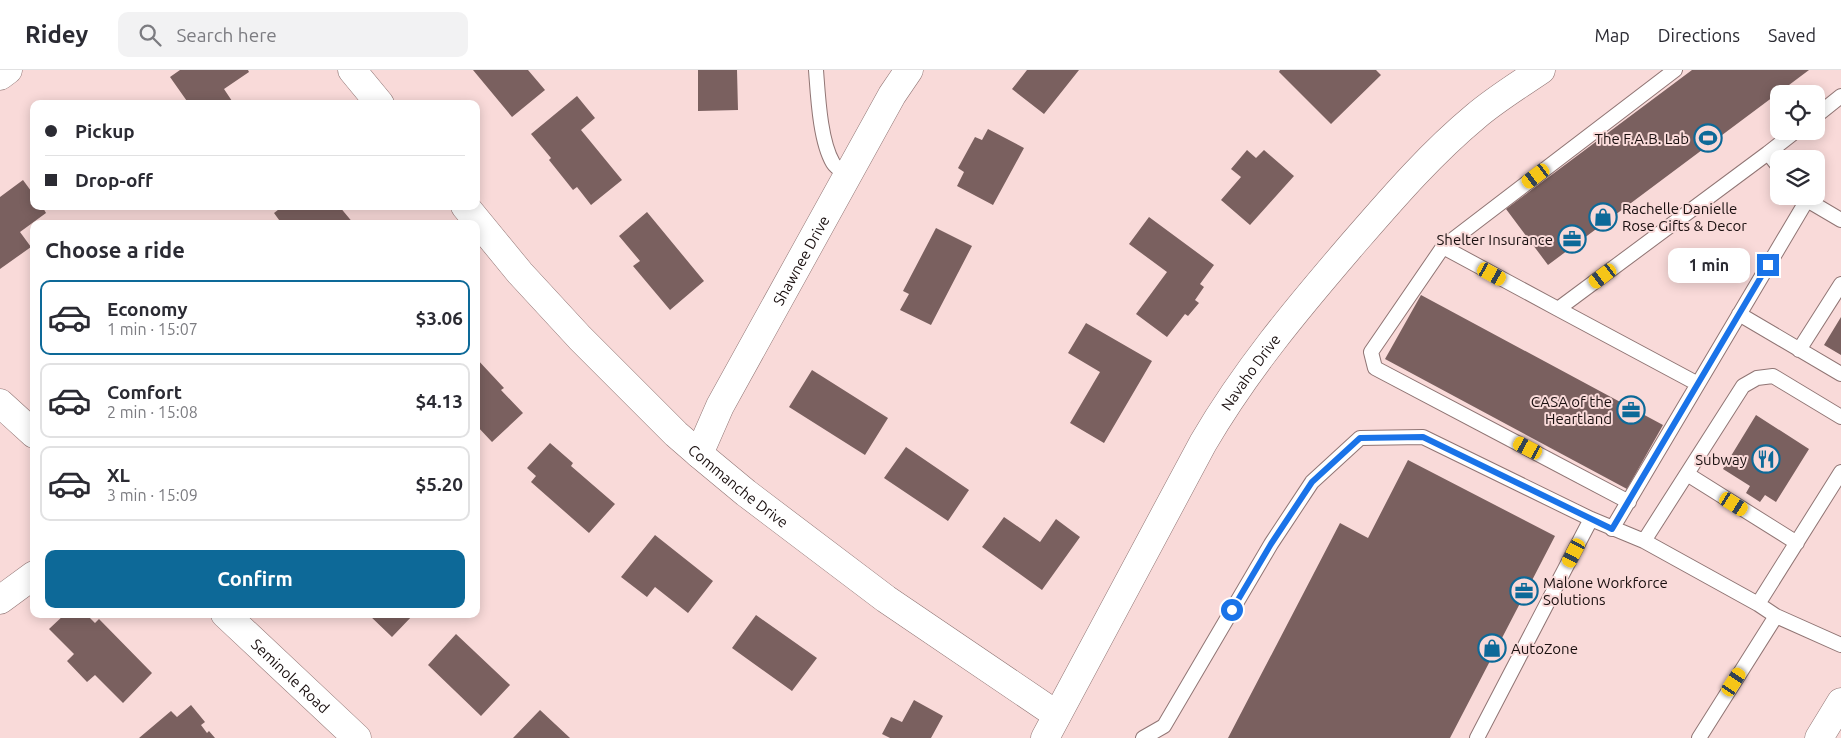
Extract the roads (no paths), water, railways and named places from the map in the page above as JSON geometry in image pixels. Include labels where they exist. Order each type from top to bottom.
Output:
[{"type":"street","points":[[0,76],[8,70]]},
{"type":"street","points":[[352,70],[377,100]]},
{"type":"street","name":"Shawnee Drive","points":[[699,454],[720,406],[892,95],[909,70]]},
{"type":"street","name":"Navaho Drive","points":[[1050,726],[1226,403],[1250,370],[1295,310],[1424,164],[1477,115],[1541,70]]},
{"type":"street","name":"Commanche Drive","points":[[468,210],[476,220]]},
{"type":"street","name":"Commanche Drive","points":[[480,224],[520,273],[580,338],[676,434],[746,493],[1050,726]]},
{"type":"street","points":[[0,403],[30,430]]},
{"type":"street","points":[[0,600],[30,578]]},
{"type":"street","name":"Seminole Road","points":[[229,618],[357,738]]},
{"type":"street","points":[[1819,738],[1841,702]]},
{"type":"lane","points":[[816,70],[820,113],[828,154],[834,165],[848,176]]},
{"type":"lane","points":[[1629,502],[1375,368],[1371,352],[1443,247],[1675,70]]},
{"type":"lane","points":[[1825,109],[1841,96]]},
{"type":"lane","points":[[1558,309],[1785,140]]},
{"type":"lane","points":[[1612,529],[1801,205]]},
{"type":"lane","points":[[1816,205],[1841,220]]},
{"type":"lane","points":[[1443,247],[1698,384]]},
{"type":"lane","points":[[1799,350],[1841,284]]},
{"type":"lane","points":[[1738,314],[1841,374]]},
{"type":"lane","points":[[1644,541],[1743,386],[1757,378],[1773,376],[1841,418]]},
{"type":"lane","points":[[1143,738],[1164,726],[1271,544],[1312,482],[1360,438],[1423,437],[1612,529],[1644,541],[1758,604],[1776,616],[1841,645]]},
{"type":"lane","points":[[1758,604],[1841,472]]},
{"type":"lane","points":[[1687,474],[1798,543]]},
{"type":"lane","points":[[1477,738],[1591,519]]},
{"type":"lane","points":[[1699,738],[1776,616]]},
{"type":"place","name":"The F.A.B. Lab","points":[[1708,138]]},
{"type":"place","name":"Rachelle Danielle Rose Gifts & Decor","points":[[1603,217]]},
{"type":"place","name":"Shelter Insurance","points":[[1572,239]]},
{"type":"place","name":"CASA of the Heartland","points":[[1631,410]]},
{"type":"place","name":"Subway","points":[[1766,459]]},
{"type":"place","name":"Malone Workforce Solutions","points":[[1524,591]]},
{"type":"place","name":"AutoZone","points":[[1492,648]]}]
